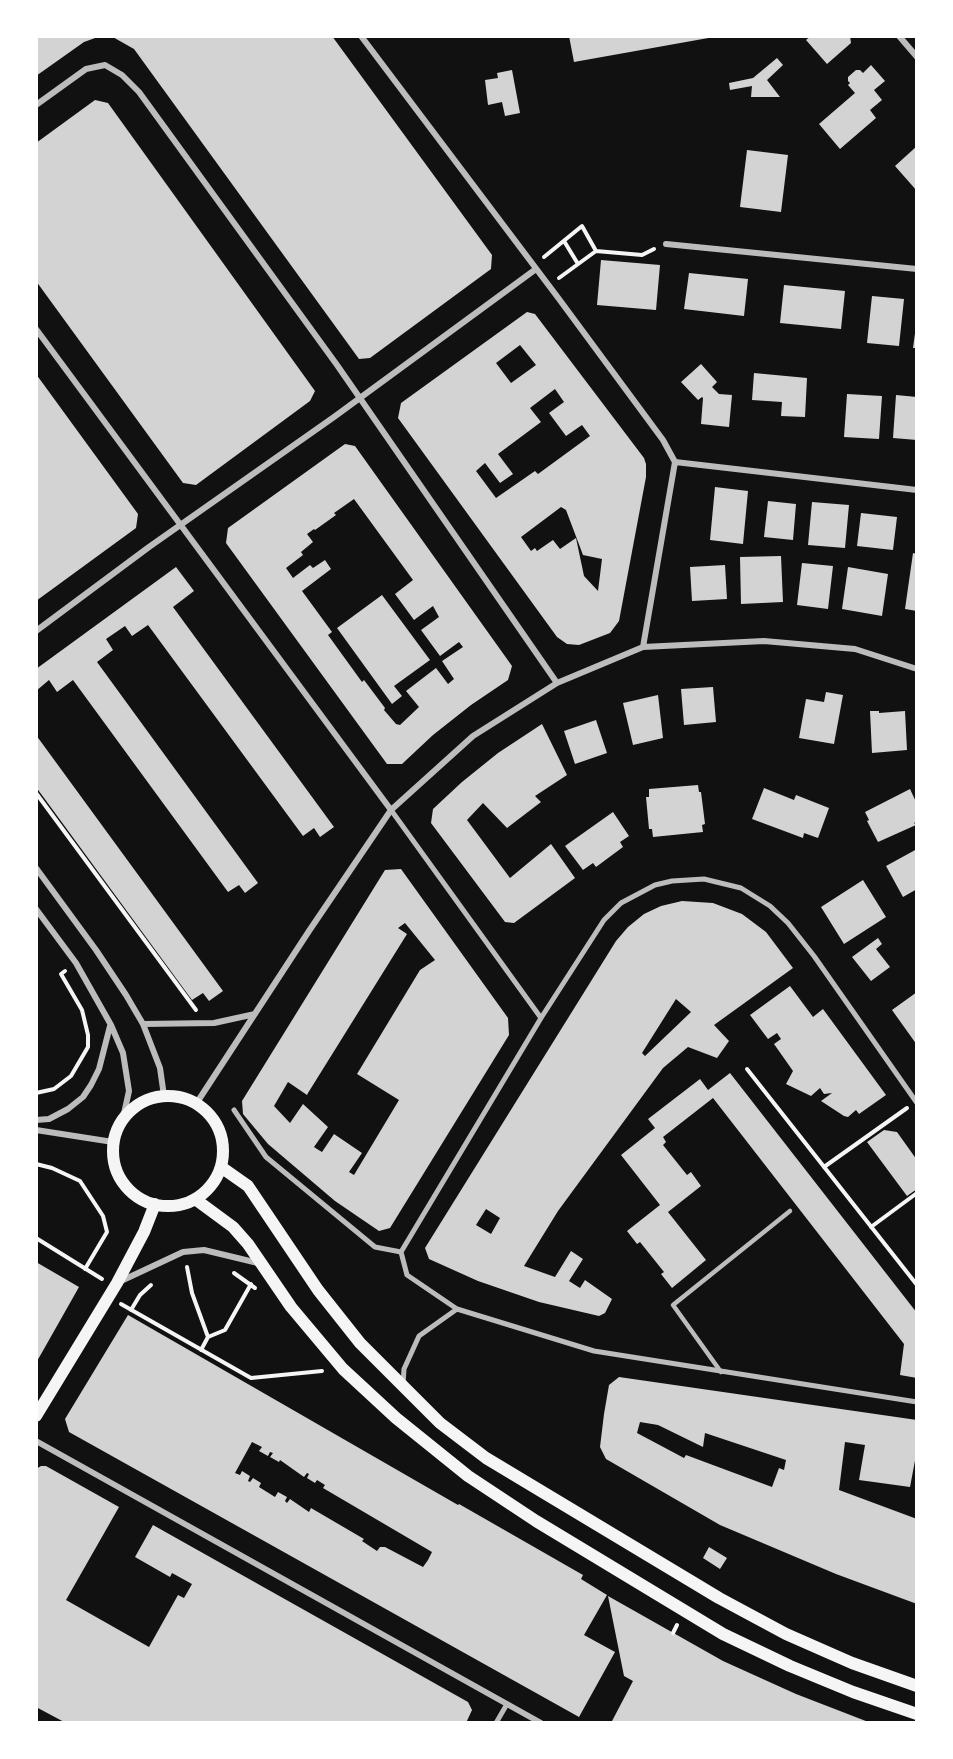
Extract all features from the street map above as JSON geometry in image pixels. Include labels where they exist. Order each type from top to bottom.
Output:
[{"type":"main road","points":[[164,1096],[181,1097],[196,1104],[207,1112],[219,1131],[223,1152],[221,1167],[215,1179],[206,1191],[195,1199],[176,1205],[155,1204],[140,1198],[127,1188],[118,1174],[113,1159],[113,1142],[123,1118],[135,1107],[149,1099],[164,1096]]},
{"type":"main road","points":[[221,1167],[248,1186],[318,1290],[360,1342],[440,1423],[486,1458],[718,1598],[786,1634],[852,1663],[917,1686]]},
{"type":"main road","points":[[195,1199],[233,1227],[264,1265],[291,1306],[344,1369],[396,1418],[468,1476],[723,1634],[790,1666],[853,1692],[917,1714]]},
{"type":"main road","points":[[36,1416],[114,1289],[144,1232],[155,1204]]},
{"type":"street","points":[[361,36],[663,440],[675,462],[643,647]]},
{"type":"street","points":[[899,36],[917,57]]},
{"type":"street","points":[[36,105],[86,69],[105,65],[122,75],[139,92],[359,397],[383,435],[557,683]]},
{"type":"street","points":[[666,244],[917,270]]},
{"type":"street","points":[[36,631],[536,269]]},
{"type":"street","points":[[36,329],[391,810],[541,1018]]},
{"type":"street","points":[[675,462],[917,490]]},
{"type":"street","points":[[196,1104],[391,810],[473,736],[557,683],[643,647],[776,642],[855,649],[917,669]]},
{"type":"street","points":[[36,868],[126,995],[142,1024],[160,1068],[164,1096]]},
{"type":"street","points":[[916,1102],[814,956],[788,923],[770,906],[741,888],[724,883],[704,879],[672,881],[643,890],[621,903],[604,920],[541,1018],[401,1252],[407,1275],[457,1309],[594,1351],[917,1402]]},
{"type":"street","points":[[36,909],[76,963],[111,1025],[123,1053],[129,1090],[123,1118]]},
{"type":"street","points":[[142,1024],[214,1023],[255,1014]]},
{"type":"street","points":[[36,1120],[49,1119],[68,1109],[83,1097],[99,1069],[111,1025]]},
{"type":"street","points":[[234,1110],[266,1157],[287,1175],[375,1247],[401,1252]]},
{"type":"street","points":[[36,1130],[113,1142]]},
{"type":"street","points":[[114,1289],[183,1252],[204,1250],[264,1265]]},
{"type":"street","points":[[403,1387],[404,1369],[419,1336],[457,1309]]},
{"type":"street","points":[[36,1441],[541,1723]]},
{"type":"street","points":[[496,1723],[507,1704]]},
{"type":"lane","points":[[720,1372],[673,1305],[790,1211]]},
{"type":"path","points":[[536,269],[545,256],[582,226],[596,251]]},
{"type":"path","points":[[564,241],[578,264]]},
{"type":"path","points":[[549,286],[596,251],[642,255],[666,244]]},
{"type":"path","points":[[36,793],[189,1002]]},
{"type":"path","points":[[36,1094],[54,1089],[71,1076],[88,1047],[88,1035],[82,1010],[61,974],[76,963]]},
{"type":"path","points":[[747,1069],[917,1285]]},
{"type":"path","points":[[824,1167],[916,1102]]},
{"type":"path","points":[[36,1164],[52,1168],[80,1181],[103,1216],[107,1232],[86,1269]]},
{"type":"path","points":[[871,1227],[917,1193]]},
{"type":"path","points":[[36,1238],[114,1289],[131,1310],[251,1378],[344,1369]]},
{"type":"path","points":[[194,1267],[184,1268],[208,1337]]},
{"type":"path","points":[[226,1271],[258,1290]]},
{"type":"path","points":[[131,1310],[140,1295],[158,1280]]},
{"type":"path","points":[[201,1350],[208,1337],[225,1330],[251,1284]]},
{"type":"building","points":[[36,36],[98,37],[84,42],[36,76]]},
{"type":"building","points":[[111,36],[332,36],[492,255],[491,269],[370,358],[359,359],[134,49]]},
{"type":"building","points":[[569,36],[714,36],[714,37],[574,62]]},
{"type":"building","points":[[811,36],[850,36],[851,43],[827,64],[806,40]]},
{"type":"building","points":[[777,58],[783,65],[767,80],[780,97],[751,97],[752,86],[730,90],[729,83],[753,78]]},
{"type":"building","points":[[871,65],[885,81],[874,90],[882,100],[870,110],[876,118],[840,149],[819,124],[855,93],[848,85],[850,83],[848,77],[856,70],[863,73]]},
{"type":"building","points":[[512,70],[520,113],[505,116],[502,102],[488,105],[485,80],[498,78],[497,73]]},
{"type":"building","points":[[95,100],[108,103],[315,391],[310,401],[196,485],[183,483],[36,281],[36,143]]},
{"type":"building","points":[[917,146],[917,191],[895,166]]},
{"type":"building","points":[[747,150],[788,155],[781,212],[740,207]]},
{"type":"building","points":[[601,260],[660,265],[656,310],[597,305]]},
{"type":"building","points":[[689,273],[748,279],[744,316],[684,309]]},
{"type":"building","points":[[784,285],[845,291],[841,329],[780,323]]},
{"type":"building","points":[[872,296],[904,299],[899,346],[867,343]]},
{"type":"building","points":[[527,312],[535,314],[644,458],[646,464],[646,477],[619,621],[610,633],[579,645],[567,644],[557,637],[398,418],[401,403]],"holes":[[[520,345],[536,365],[511,383],[496,363]],[[555,389],[564,402],[549,413],[566,436],[582,425],[590,436],[538,474],[535,471],[496,498],[476,471],[485,463],[500,483],[513,474],[498,454],[541,422],[530,408]],[[561,507],[566,510],[583,555],[602,559],[598,591],[584,576],[576,538],[560,549],[553,540],[537,551],[535,548],[531,551],[521,537]]]},
{"type":"building","points":[[916,326],[917,348],[913,348]]},
{"type":"building","points":[[701,364],[717,382],[712,387],[719,394],[732,395],[729,427],[701,424],[703,398],[698,400],[681,382]]},
{"type":"building","points":[[754,373],[807,378],[805,417],[781,416],[782,402],[752,400]]},
{"type":"building","points":[[36,374],[138,514],[136,528],[36,601]]},
{"type":"building","points":[[847,394],[882,396],[879,439],[844,437]]},
{"type":"building","points":[[896,395],[917,397],[917,440],[893,438]]},
{"type":"building","points":[[345,444],[355,446],[512,666],[508,680],[433,735],[402,764],[387,764],[226,543],[228,528]],"holes":[[[354,499],[413,580],[395,594],[414,620],[433,606],[439,617],[421,630],[440,656],[459,642],[463,647],[442,661],[454,679],[448,684],[436,668],[406,691],[419,707],[400,725],[396,724],[384,710],[385,708],[364,680],[362,682],[328,635],[332,632],[302,591],[331,569],[325,560],[313,568],[310,565],[293,578],[286,568],[303,555],[301,552],[313,542],[307,534],[336,515],[334,513]]]},
{"type":"building","points":[[715,487],[748,491],[743,544],[710,540]]},
{"type":"building","points":[[768,501],[796,504],[793,540],[764,537]]},
{"type":"building","points":[[812,502],[849,505],[845,548],[808,545]]},
{"type":"building","points":[[861,513],[897,517],[893,550],[857,546]]},
{"type":"building","points":[[913,553],[917,554],[917,611],[905,609]]},
{"type":"building","points":[[781,556],[783,602],[741,604],[740,557]]},
{"type":"building","points":[[802,563],[833,566],[828,609],[797,605]]},
{"type":"building","points":[[725,565],[727,599],[692,601],[690,567]]},
{"type":"building","points":[[176,567],[194,591],[173,607],[334,827],[320,837],[314,828],[303,836],[148,625],[132,636],[125,626],[106,639],[113,650],[97,662],[258,883],[245,893],[239,885],[228,892],[73,680],[57,692],[49,680],[36,691],[36,669]]},
{"type":"building","points":[[848,567],[888,574],[882,616],[842,609]]},
{"type":"building","points":[[382,595],[430,660],[394,686],[402,696],[392,704],[337,628]]},
{"type":"building","points":[[713,687],[716,722],[684,725],[681,689]]},
{"type":"building","points":[[826,692],[843,695],[834,744],[799,738],[806,699],[824,702]]},
{"type":"building","points":[[658,695],[663,738],[633,745],[623,703]]},
{"type":"building","points":[[870,711],[879,711],[879,713],[905,711],[907,750],[872,753]]},
{"type":"building","points":[[596,720],[607,753],[575,764],[564,731]]},
{"type":"building","points":[[542,724],[567,775],[535,796],[541,802],[507,828],[483,803],[467,820],[510,878],[551,844],[575,878],[514,923],[505,922],[431,823],[433,809],[498,753]]},
{"type":"building","points":[[36,735],[223,991],[209,1001],[203,993],[192,1000],[36,787]]},
{"type":"building","points":[[698,785],[705,824],[702,825],[703,832],[653,837],[652,829],[649,829],[646,797],[649,797],[649,789]]},
{"type":"building","points":[[764,788],[794,800],[796,795],[829,808],[818,838],[804,833],[803,838],[752,819]]},
{"type":"building","points":[[910,789],[917,804],[917,821],[914,823],[916,825],[878,842],[865,812]]},
{"type":"building","points":[[613,812],[629,836],[620,842],[623,847],[596,867],[593,863],[583,870],[565,846]]},
{"type":"building","points":[[917,849],[917,889],[903,897],[886,866]]},
{"type":"building","points":[[401,869],[508,1018],[509,1035],[390,1228],[379,1231],[335,1201],[268,1144],[243,1114],[242,1101],[385,870]],"holes":[[[405,923],[435,960],[420,970],[357,1074],[399,1100],[354,1175],[349,1172],[362,1153],[334,1134],[322,1152],[314,1147],[328,1127],[303,1104],[290,1123],[274,1106],[288,1082],[307,1095],[407,934],[398,928]]]},
{"type":"building","points":[[863,880],[886,917],[844,944],[821,907]]},
{"type":"building","points":[[682,901],[713,903],[742,914],[766,932],[793,968],[714,1025],[729,1041],[717,1058],[688,1047],[663,1068],[558,1211],[524,1266],[555,1277],[571,1251],[583,1259],[569,1281],[580,1288],[585,1280],[612,1299],[605,1313],[599,1316],[539,1302],[478,1281],[429,1259],[425,1248],[616,941],[644,914],[661,906]],"holes":[[[676,999],[691,1012],[645,1056],[642,1053]],[[486,1209],[500,1218],[491,1234],[476,1225]]]},
{"type":"building","points":[[878,938],[882,944],[876,949],[890,967],[871,981],[852,957]]},
{"type":"building","points":[[790,986],[813,1017],[823,1009],[886,1095],[859,1114],[856,1110],[848,1117],[844,1116],[821,1101],[832,1093],[824,1094],[820,1088],[811,1096],[786,1084],[793,1071],[774,1044],[781,1039],[777,1033],[768,1039],[750,1015]]},
{"type":"building","points":[[917,992],[917,1045],[892,1010]]},
{"type":"building","points":[[730,1073],[917,1313],[917,1378],[900,1375],[904,1344],[713,1098],[663,1137],[666,1142],[663,1145],[687,1175],[691,1172],[701,1186],[668,1212],[706,1260],[672,1288],[661,1274],[664,1272],[640,1242],[637,1244],[627,1231],[660,1205],[621,1155],[655,1128],[648,1119],[700,1079],[708,1090]]},
{"type":"building","points":[[884,1130],[897,1132],[917,1160],[917,1189],[907,1196],[867,1142]]},
{"type":"building","points":[[36,1262],[79,1287],[36,1363]]},
{"type":"building","points":[[128,1315],[583,1575],[581,1579],[607,1595],[584,1635],[615,1652],[579,1717],[69,1432],[65,1419]],"holes":[[[252,1442],[262,1447],[259,1451],[268,1456],[270,1452],[273,1453],[270,1457],[279,1462],[280,1460],[304,1477],[307,1473],[309,1474],[307,1478],[315,1483],[317,1480],[325,1485],[323,1488],[432,1552],[428,1560],[423,1567],[385,1547],[380,1547],[377,1551],[362,1541],[364,1539],[311,1508],[309,1512],[290,1499],[287,1503],[285,1501],[287,1497],[278,1492],[275,1497],[259,1487],[261,1483],[253,1478],[250,1482],[248,1481],[250,1476],[242,1471],[240,1475],[235,1473]]]},
{"type":"building","points":[[619,1377],[917,1420],[917,1450],[910,1487],[859,1480],[865,1445],[845,1442],[839,1490],[917,1519],[917,1604],[836,1574],[720,1525],[606,1459],[600,1447],[609,1385]],"holes":[[[640,1422],[658,1425],[703,1447],[705,1433],[786,1460],[784,1470],[779,1468],[772,1487],[686,1455],[684,1458],[637,1433]]]},
{"type":"building","points":[[46,1466],[119,1507],[66,1600],[149,1647],[178,1595],[184,1598],[192,1584],[172,1573],[170,1577],[135,1557],[153,1525],[468,1702],[472,1710],[466,1723],[66,1723],[36,1707],[36,1469]]},
{"type":"building","points":[[709,1547],[727,1558],[720,1569],[703,1558]]},
{"type":"building","points":[[608,1596],[723,1661],[796,1694],[871,1723],[611,1723],[633,1681],[624,1676]]}]
